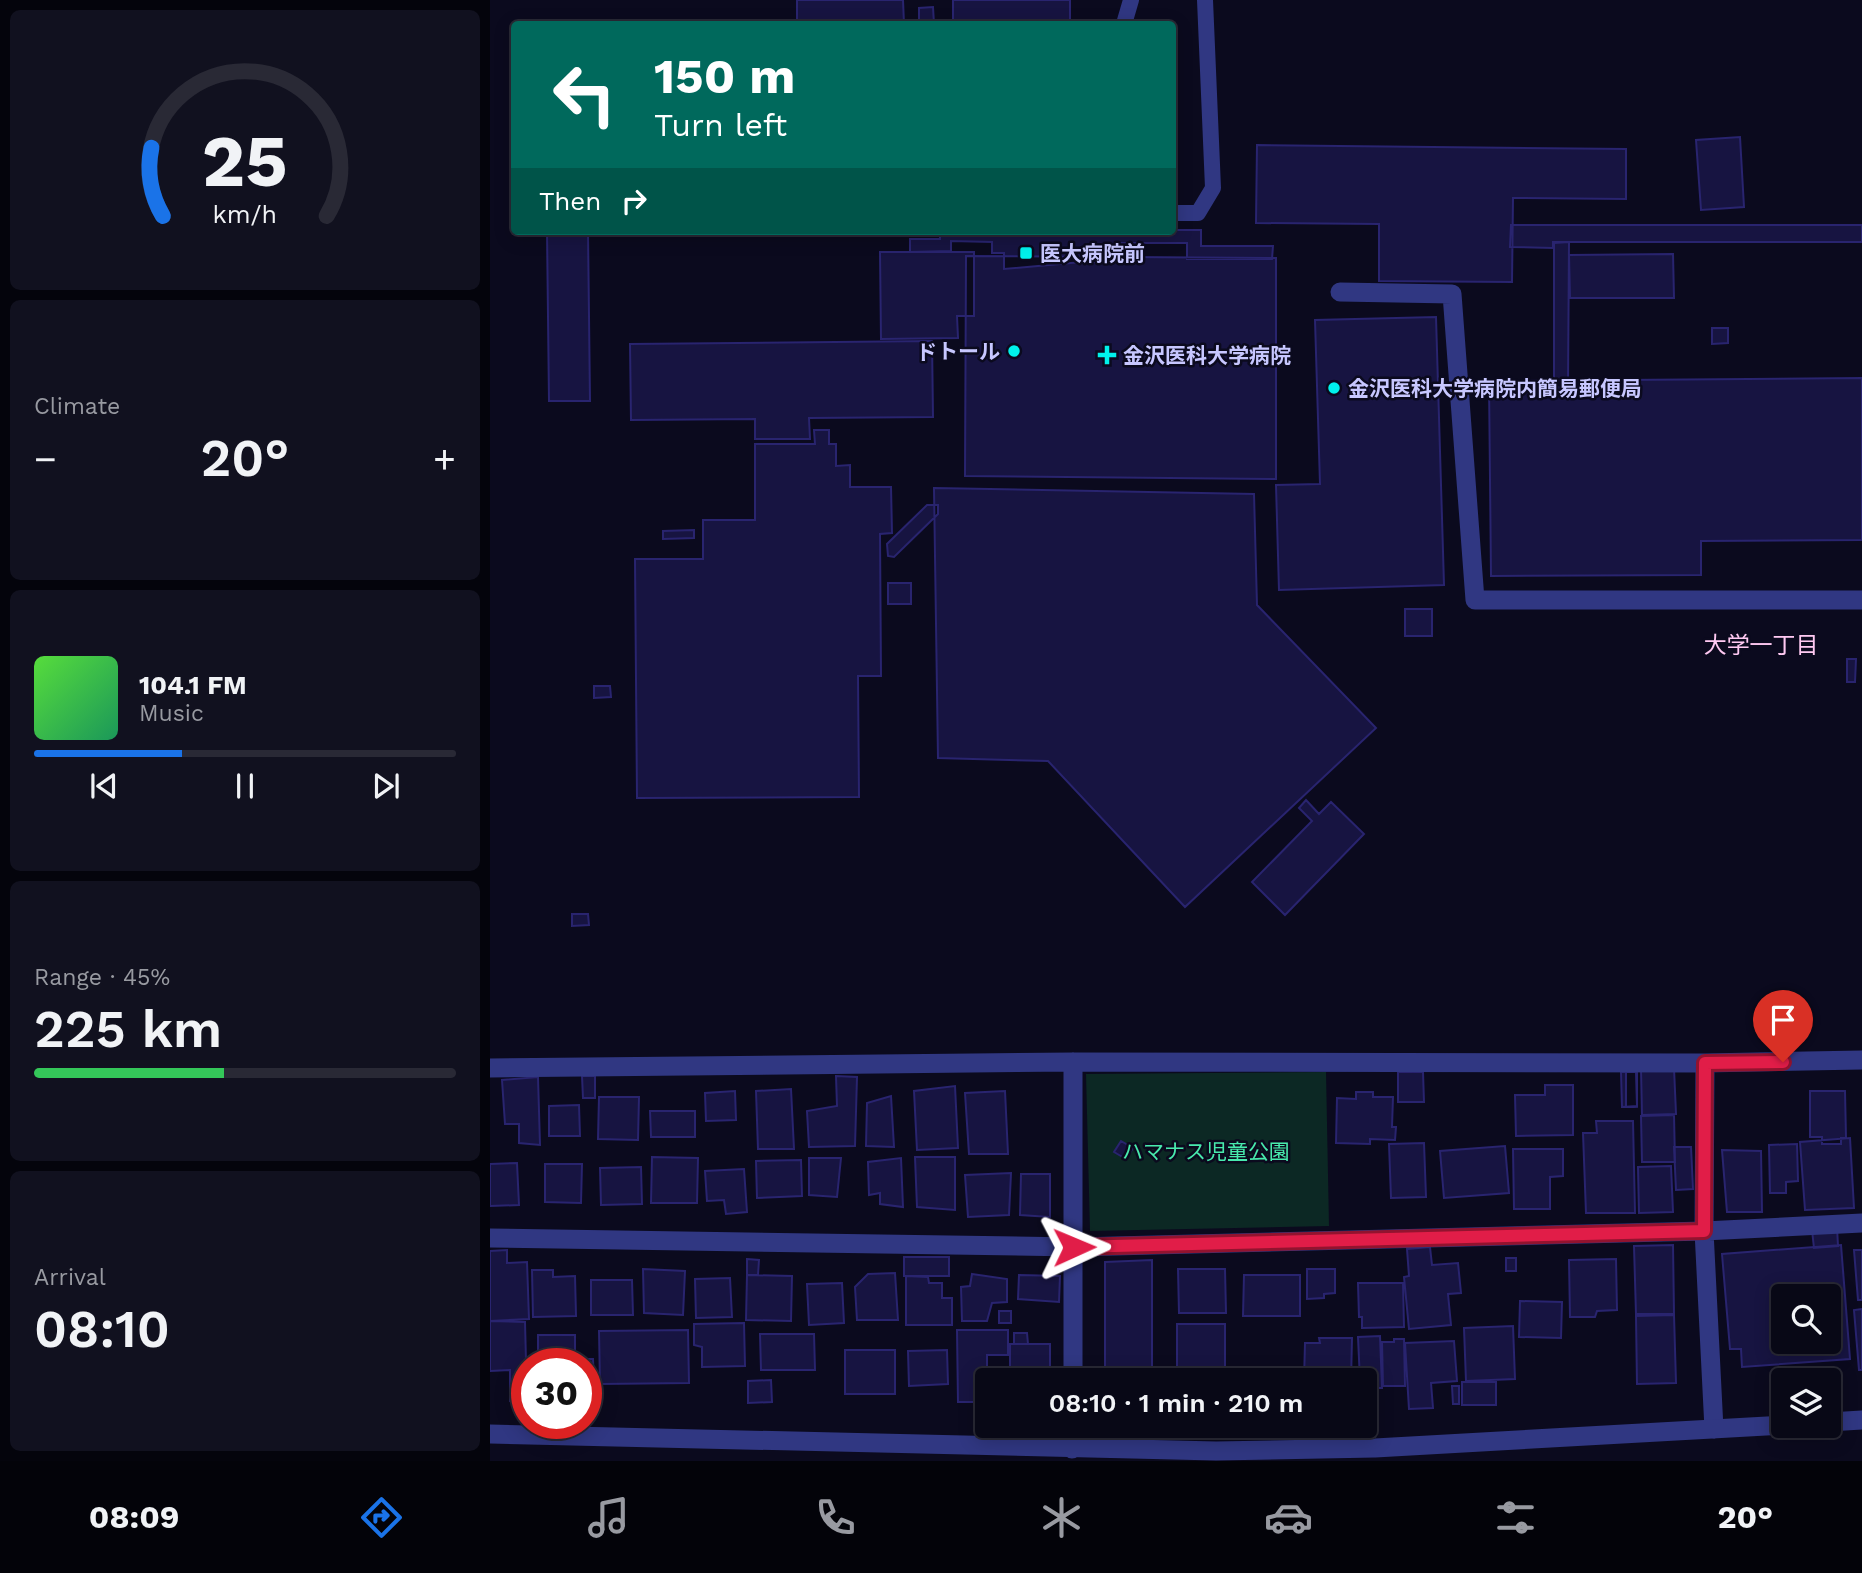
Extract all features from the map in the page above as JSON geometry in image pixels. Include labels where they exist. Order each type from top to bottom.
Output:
[{"type":"street","points":[[1340,292],[1451,294],[1475,600],[1862,600]]},
{"type":"street","points":[[490,1068],[1073,1062],[1705,1063],[1862,1060]]},
{"type":"street","points":[[1073,1062],[1073,1368]]},
{"type":"street","points":[[1705,1063],[1704,1231],[1714,1429]]},
{"type":"street","points":[[490,1238],[1074,1247],[1704,1231],[1862,1223]]},
{"type":"street","points":[[1841,1421],[1862,1420]]},
{"type":"street","points":[[490,1434],[1216,1451],[1375,1448],[1771,1426]]},
{"type":"street","points":[[1072,1438],[1072,1449]]},
{"type":"lane","points":[[1125,21],[1132,0]]},
{"type":"lane","points":[[1176,213],[1198,214],[1213,188],[1205,0]]},
{"type":"green space","name":"ハマナス児童公園","points":[[1326,1072],[1329,1226],[1090,1231],[1086,1074]]},
{"type":"building","points":[[797,0],[903,0],[904,21],[797,21]]},
{"type":"building","points":[[953,0],[1070,0],[1070,21],[953,21]]},
{"type":"building","points":[[933,7],[934,21],[919,21],[919,8]]},
{"type":"building","points":[[1740,137],[1744,207],[1701,210],[1696,140]]},
{"type":"building","points":[[1257,145],[1626,149],[1626,199],[1513,198],[1512,282],[1379,281],[1379,224],[1256,223]]},
{"type":"building","points":[[1511,225],[1862,225],[1862,242],[1553,242],[1553,248],[1510,247]]},
{"type":"building","points":[[1176,230],[1201,230],[1201,246],[1273,246],[1272,259],[1187,259],[1187,243],[1119,243],[1118,262],[1082,262],[1004,269],[1004,253],[992,253],[992,242],[951,241],[951,251],[910,252],[910,239],[940,239],[940,235],[1176,235]]},
{"type":"building","points":[[547,235],[588,235],[590,401],[549,401]]},
{"type":"building","points":[[1569,242],[1568,388],[1554,387],[1554,243]]},
{"type":"building","points":[[880,252],[974,252],[974,316],[957,316],[958,338],[881,339]]},
{"type":"building","points":[[1673,254],[1674,298],[1570,298],[1569,255]]},
{"type":"building","points":[[966,256],[1276,258],[1276,479],[965,476]]},
{"type":"building","points":[[1436,317],[1444,585],[1279,590],[1276,485],[1320,484],[1315,320]]},
{"type":"building","points":[[1712,328],[1728,328],[1728,343],[1712,344]]},
{"type":"building","points":[[932,341],[933,417],[809,418],[810,439],[755,439],[755,419],[631,420],[630,344]]},
{"type":"building","points":[[1862,378],[1862,540],[1701,541],[1701,575],[1491,576],[1489,381]]},
{"type":"building","points":[[814,430],[829,430],[829,444],[836,444],[836,466],[850,465],[850,487],[891,487],[892,533],[880,534],[881,676],[858,676],[859,797],[637,798],[635,559],[703,559],[703,520],[755,520],[755,444],[815,444]]},
{"type":"building","points":[[934,488],[1254,494],[1257,605],[1376,728],[1185,907],[1048,761],[938,758]]},
{"type":"building","points":[[927,505],[938,505],[938,514],[894,557],[888,556],[887,544]]},
{"type":"building","points":[[694,530],[694,538],[663,539],[663,531]]},
{"type":"building","points":[[888,583],[911,583],[911,604],[888,604]]},
{"type":"building","points":[[1405,609],[1432,609],[1432,636],[1405,636]]},
{"type":"building","points":[[1847,659],[1856,659],[1855,682],[1847,682]]},
{"type":"building","points":[[594,686],[610,686],[611,697],[594,698]]},
{"type":"building","points":[[1306,800],[1319,814],[1331,802],[1364,834],[1285,915],[1252,882],[1312,821],[1299,808]]},
{"type":"building","points":[[572,914],[588,914],[589,925],[572,926]]},
{"type":"building","points":[[1674,1068],[1676,1114],[1642,1115],[1641,1069]]},
{"type":"building","points":[[1626,1071],[1637,1071],[1637,1107],[1626,1107]]},
{"type":"building","points":[[1398,1072],[1423,1072],[1424,1102],[1398,1102]]},
{"type":"building","points":[[1621,1072],[1636,1072],[1637,1106],[1622,1107]]},
{"type":"building","points":[[582,1076],[595,1076],[595,1098],[583,1098]]},
{"type":"building","points":[[836,1076],[857,1077],[855,1146],[809,1147],[807,1111],[837,1106]]},
{"type":"building","points":[[538,1077],[540,1145],[519,1143],[519,1124],[505,1124],[502,1080]]},
{"type":"building","points":[[1545,1085],[1573,1085],[1573,1135],[1516,1136],[1515,1095],[1545,1095]]},
{"type":"building","points":[[955,1086],[958,1148],[917,1150],[914,1091]]},
{"type":"building","points":[[791,1089],[794,1149],[758,1149],[756,1091]]},
{"type":"building","points":[[735,1091],[736,1120],[706,1121],[705,1093]]},
{"type":"building","points":[[1005,1091],[1008,1154],[969,1154],[965,1093]]},
{"type":"building","points":[[1810,1091],[1845,1091],[1846,1138],[1841,1138],[1841,1144],[1822,1144],[1822,1137],[1810,1137]]},
{"type":"building","points":[[1356,1092],[1373,1092],[1373,1097],[1393,1097],[1392,1127],[1396,1127],[1395,1140],[1370,1139],[1370,1144],[1336,1143],[1337,1098],[1356,1099]]},
{"type":"building","points":[[891,1096],[894,1147],[866,1146],[867,1103]]},
{"type":"building","points":[[599,1097],[639,1097],[638,1140],[598,1139]]},
{"type":"building","points":[[579,1105],[580,1136],[549,1136],[549,1106]]},
{"type":"building","points":[[650,1111],[695,1111],[695,1137],[651,1137]]},
{"type":"building","points":[[1674,1115],[1675,1162],[1642,1162],[1641,1116]]},
{"type":"building","points":[[1596,1121],[1633,1121],[1635,1213],[1586,1213],[1583,1133],[1597,1133]]},
{"type":"building","points":[[1850,1138],[1854,1208],[1805,1210],[1800,1142]]},
{"type":"building","points":[[1121,1141],[1133,1148],[1126,1159],[1114,1152]]},
{"type":"building","points":[[1424,1143],[1426,1197],[1391,1198],[1389,1144]]},
{"type":"building","points":[[1797,1144],[1798,1181],[1786,1182],[1786,1193],[1770,1193],[1769,1145]]},
{"type":"building","points":[[1505,1146],[1509,1193],[1444,1198],[1440,1151]]},
{"type":"building","points":[[1674,1147],[1691,1147],[1693,1189],[1676,1190]]},
{"type":"building","points":[[1513,1149],[1563,1149],[1563,1176],[1550,1177],[1550,1209],[1514,1209]]},
{"type":"building","points":[[1722,1150],[1761,1151],[1762,1212],[1727,1212]]},
{"type":"building","points":[[652,1157],[698,1158],[697,1203],[651,1203]]},
{"type":"building","points":[[915,1157],[955,1157],[955,1210],[917,1207]]},
{"type":"building","points":[[809,1158],[841,1158],[837,1197],[809,1195]]},
{"type":"building","points":[[901,1158],[903,1207],[880,1204],[880,1193],[869,1195],[868,1162]]},
{"type":"building","points":[[801,1160],[802,1196],[757,1198],[756,1161]]},
{"type":"building","points":[[517,1163],[519,1205],[490,1206],[490,1164]]},
{"type":"building","points":[[545,1164],[582,1164],[581,1203],[545,1202]]},
{"type":"building","points":[[1671,1166],[1673,1212],[1639,1213],[1638,1167]]},
{"type":"building","points":[[641,1167],[642,1204],[601,1205],[600,1168]]},
{"type":"building","points":[[744,1169],[747,1212],[726,1214],[724,1200],[707,1201],[705,1171]]},
{"type":"building","points":[[1011,1173],[1009,1215],[968,1217],[965,1175]]},
{"type":"building","points":[[1021,1174],[1050,1174],[1050,1217],[1020,1215]]},
{"type":"building","points":[[1837,1227],[1838,1246],[1814,1248],[1812,1230]]},
{"type":"building","points":[[1673,1245],[1674,1314],[1636,1314],[1634,1246]]},
{"type":"building","points":[[1841,1245],[1850,1359],[1742,1367],[1741,1349],[1730,1349],[1722,1254]]},
{"type":"building","points":[[1430,1247],[1432,1265],[1458,1263],[1461,1293],[1448,1294],[1451,1325],[1409,1329],[1404,1277],[1409,1276],[1407,1249]]},
{"type":"building","points":[[507,1250],[507,1263],[527,1262],[529,1319],[490,1321],[490,1251]]},
{"type":"building","points":[[1854,1250],[1862,1250],[1862,1300],[1858,1300]]},
{"type":"building","points":[[904,1257],[949,1257],[949,1276],[904,1276]]},
{"type":"building","points":[[1506,1258],[1516,1258],[1516,1271],[1506,1271]]},
{"type":"building","points":[[747,1259],[759,1260],[758,1275],[747,1275]]},
{"type":"building","points":[[1616,1259],[1617,1310],[1597,1311],[1595,1317],[1570,1317],[1569,1260]]},
{"type":"building","points":[[1152,1260],[1152,1368],[1105,1368],[1105,1262]]},
{"type":"building","points":[[643,1269],[685,1271],[683,1315],[644,1313]]},
{"type":"building","points":[[1178,1269],[1225,1269],[1226,1313],[1179,1313]]},
{"type":"building","points":[[1307,1269],[1335,1269],[1335,1293],[1324,1294],[1324,1298],[1307,1299]]},
{"type":"building","points":[[532,1270],[553,1270],[553,1277],[575,1276],[576,1316],[533,1317]]},
{"type":"building","points":[[895,1273],[898,1320],[857,1320],[855,1287],[868,1274]]},
{"type":"building","points":[[972,1274],[1007,1279],[1007,1302],[992,1303],[987,1321],[962,1321],[961,1287],[970,1286]]},
{"type":"building","points":[[747,1275],[792,1276],[791,1321],[746,1320]]},
{"type":"building","points":[[1019,1275],[1060,1276],[1059,1302],[1018,1299]]},
{"type":"building","points":[[1244,1275],[1300,1275],[1300,1316],[1243,1316]]},
{"type":"building","points":[[906,1276],[928,1277],[929,1283],[942,1283],[942,1298],[952,1298],[952,1325],[906,1325]]},
{"type":"building","points":[[730,1278],[732,1317],[696,1318],[695,1279]]},
{"type":"building","points":[[591,1280],[632,1280],[633,1315],[591,1315]]},
{"type":"building","points":[[842,1283],[844,1323],[809,1325],[807,1284]]},
{"type":"building","points":[[1358,1283],[1403,1283],[1404,1327],[1362,1328]]},
{"type":"building","points":[[1520,1301],[1562,1302],[1561,1338],[1519,1337]]},
{"type":"building","points":[[1862,1309],[1862,1370],[1859,1370],[1854,1310]]},
{"type":"building","points":[[999,1311],[1011,1311],[1011,1323],[999,1323]]},
{"type":"building","points":[[1674,1315],[1676,1383],[1637,1384],[1636,1316]]},
{"type":"building","points":[[490,1321],[525,1322],[526,1348],[511,1348],[511,1401],[510,1370],[490,1371]]},
{"type":"building","points":[[744,1323],[745,1366],[702,1367],[702,1347],[694,1345],[694,1324]]},
{"type":"building","points":[[1177,1324],[1225,1324],[1225,1368],[1177,1368]]},
{"type":"building","points":[[1513,1326],[1515,1379],[1466,1381],[1464,1328]]},
{"type":"building","points":[[688,1330],[689,1383],[602,1384],[599,1331]]},
{"type":"building","points":[[957,1330],[1008,1330],[1008,1355],[987,1355],[987,1368],[975,1368],[975,1402],[958,1402]]},
{"type":"building","points":[[1014,1333],[1027,1333],[1028,1344],[1014,1344]]},
{"type":"building","points":[[760,1334],[814,1334],[815,1370],[761,1370]]},
{"type":"building","points":[[538,1335],[575,1335],[575,1348],[538,1348]]},
{"type":"building","points":[[1380,1336],[1382,1388],[1377,1388],[1377,1368],[1359,1368],[1358,1337]]},
{"type":"building","points":[[1319,1338],[1352,1338],[1351,1368],[1304,1368],[1305,1343],[1320,1343]]},
{"type":"building","points":[[1394,1339],[1404,1339],[1405,1386],[1383,1386],[1382,1342],[1394,1342]]},
{"type":"building","points":[[1454,1341],[1457,1381],[1431,1383],[1433,1408],[1409,1409],[1405,1343]]},
{"type":"building","points":[[1010,1344],[1050,1344],[1050,1368],[1010,1368]]},
{"type":"building","points":[[845,1350],[895,1350],[895,1394],[845,1394]]},
{"type":"building","points":[[947,1350],[948,1384],[909,1386],[908,1351]]},
{"type":"building","points":[[771,1380],[772,1402],[748,1403],[748,1381]]},
{"type":"building","points":[[1462,1382],[1496,1382],[1496,1405],[1462,1405]]},
{"type":"building","points":[[1452,1386],[1459,1386],[1459,1404],[1453,1404]]},
{"type":"place","name":"医大病院前","points":[[1026,253]]},
{"type":"place","name":"ドトール","points":[[1014,351]]},
{"type":"place","name":"金沢医科大学病院","points":[[1107,355]]},
{"type":"place","name":"金沢医科大学病院内簡易郵便局","points":[[1334,388]]},
{"type":"district","name":"大学一丁目","points":[[1761,645]]},
{"type":"route","points":[[1074,1247],[1704,1231],[1705,1063],[1783,1062]]}]
